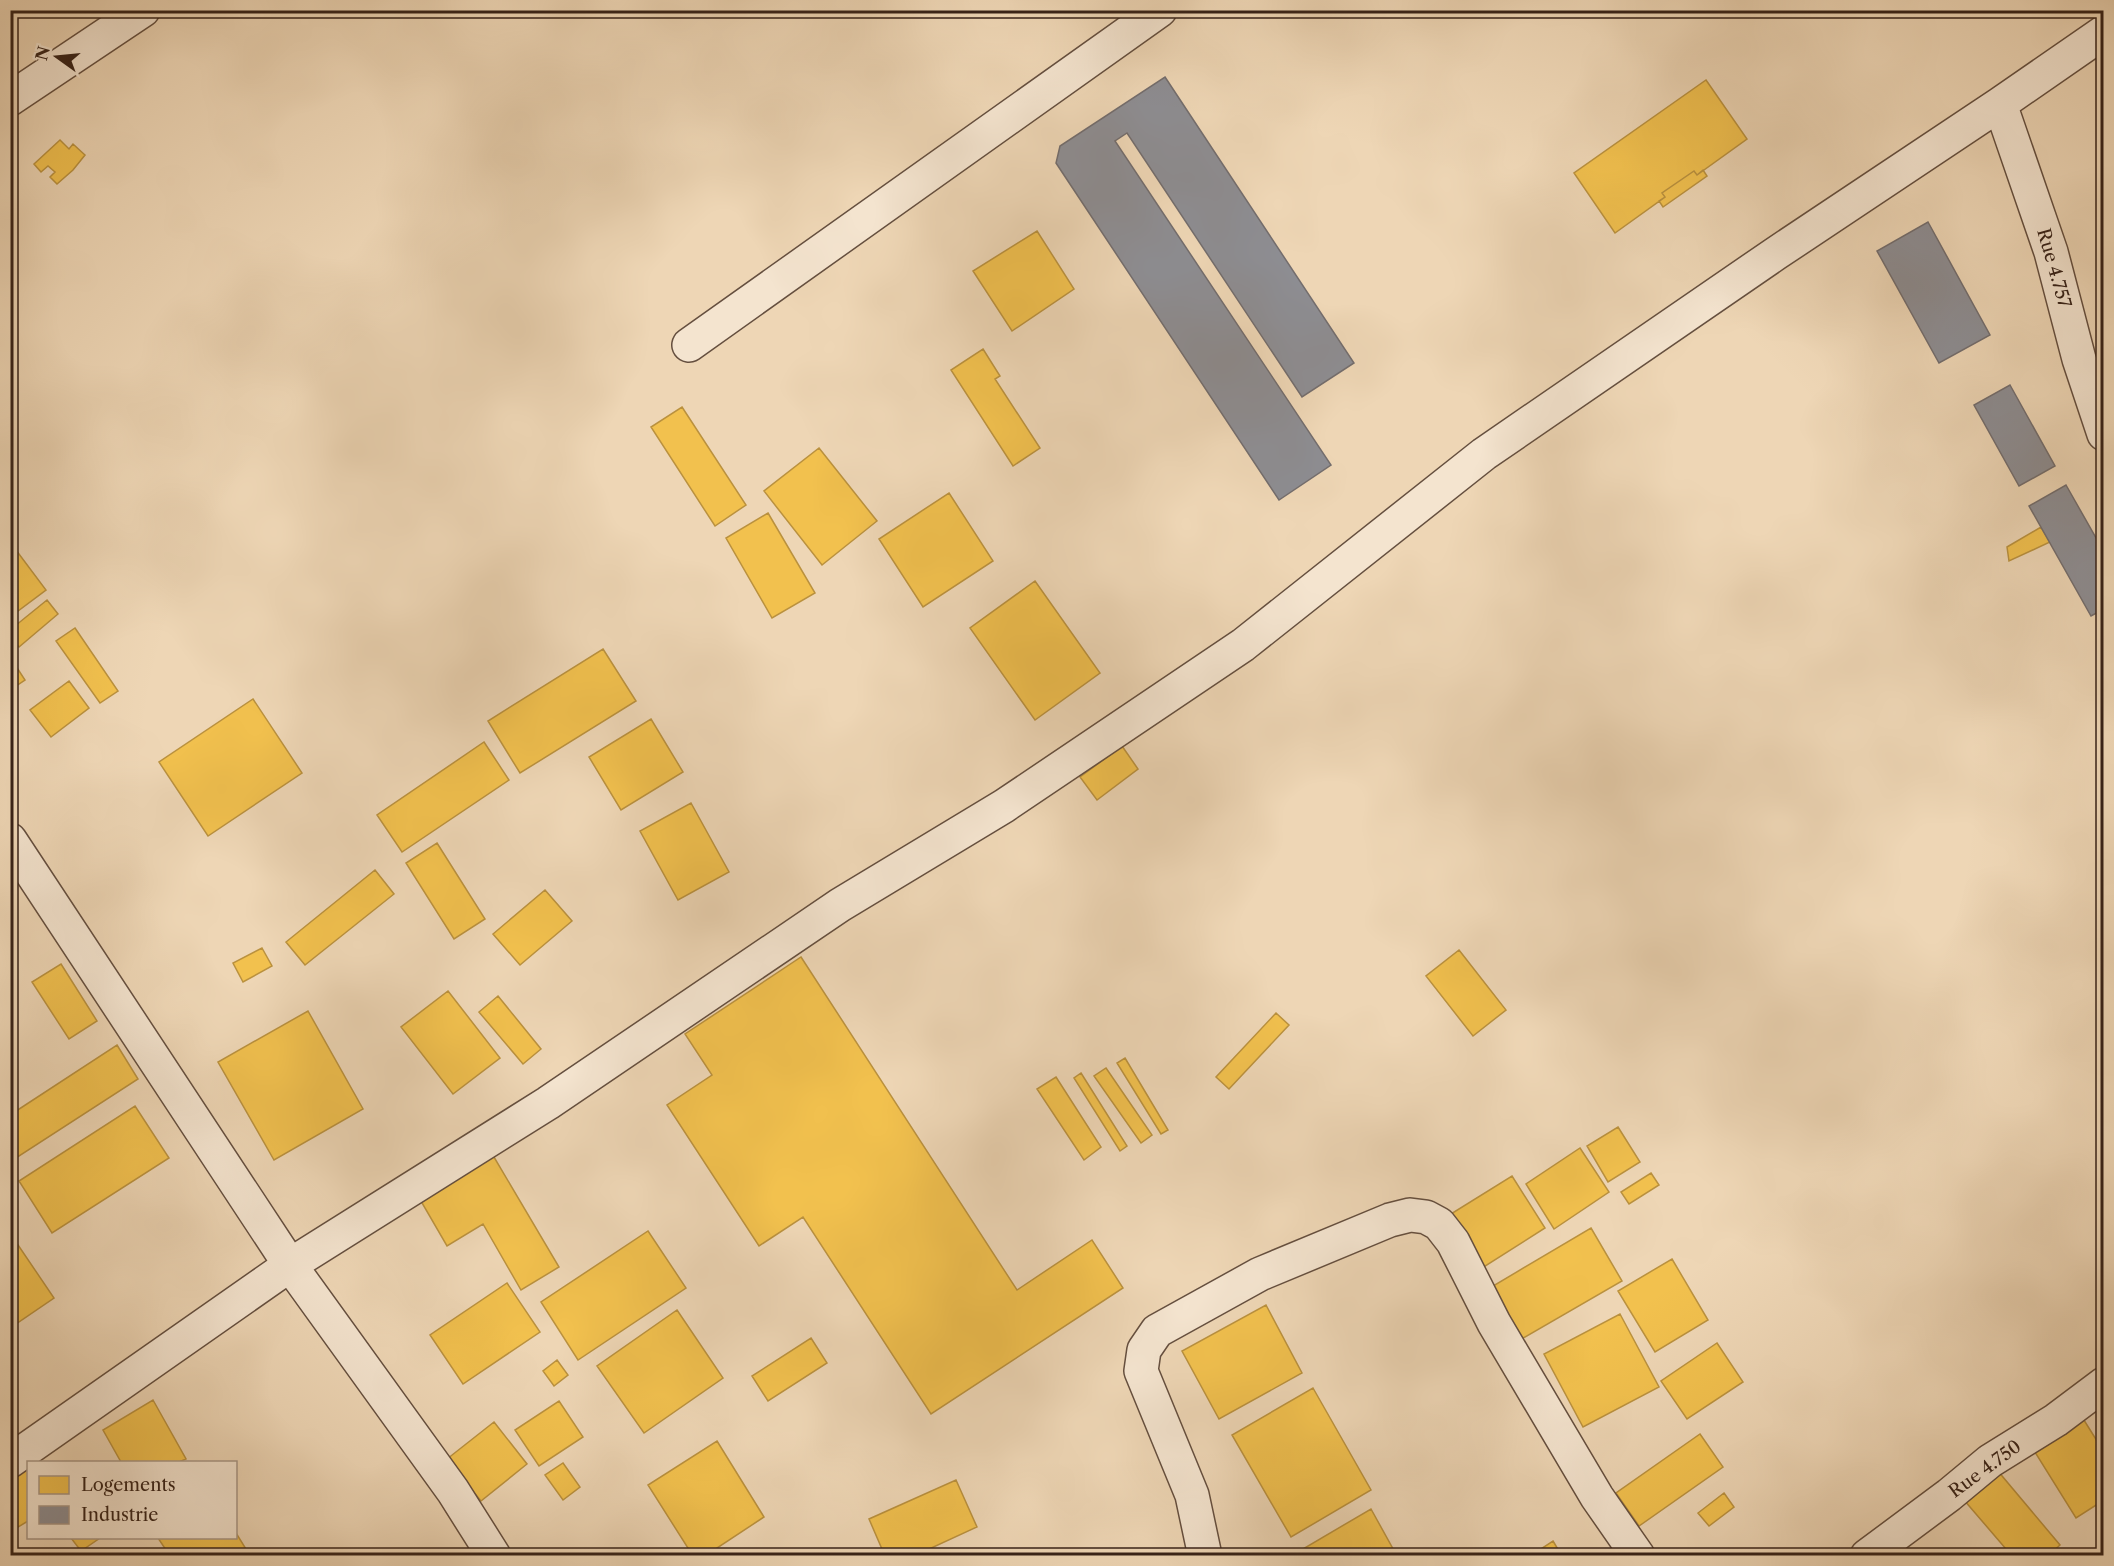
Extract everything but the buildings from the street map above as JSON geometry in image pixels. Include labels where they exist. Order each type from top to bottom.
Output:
[{"type":"street","points":[[10,99],[143,10]]},
{"type":"street","points":[[689,345],[1160,10]]},
{"type":"street","points":[[10,1461],[290,1265],[548,1103],[840,904],[1004,807],[1233,651],[1484,454],[2103,32]]},
{"type":"street","name":"Rue 4.757","points":[[2000,104],[2050,252],[2103,434]]},
{"type":"street","points":[[10,840],[290,1265],[453,1491],[494,1556]]},
{"type":"street","points":[[1205,1556],[1192,1495],[1141,1371],[1144,1350],[1157,1331],[1260,1274],[1390,1220],[1410,1215],[1426,1217],[1439,1224],[1453,1242],[1494,1323],[1597,1497],[1638,1556]]},
{"type":"street","name":"Rue 4.750","points":[[1867,1556],[1949,1495],[1990,1461],[2056,1420],[2103,1384]]}]
